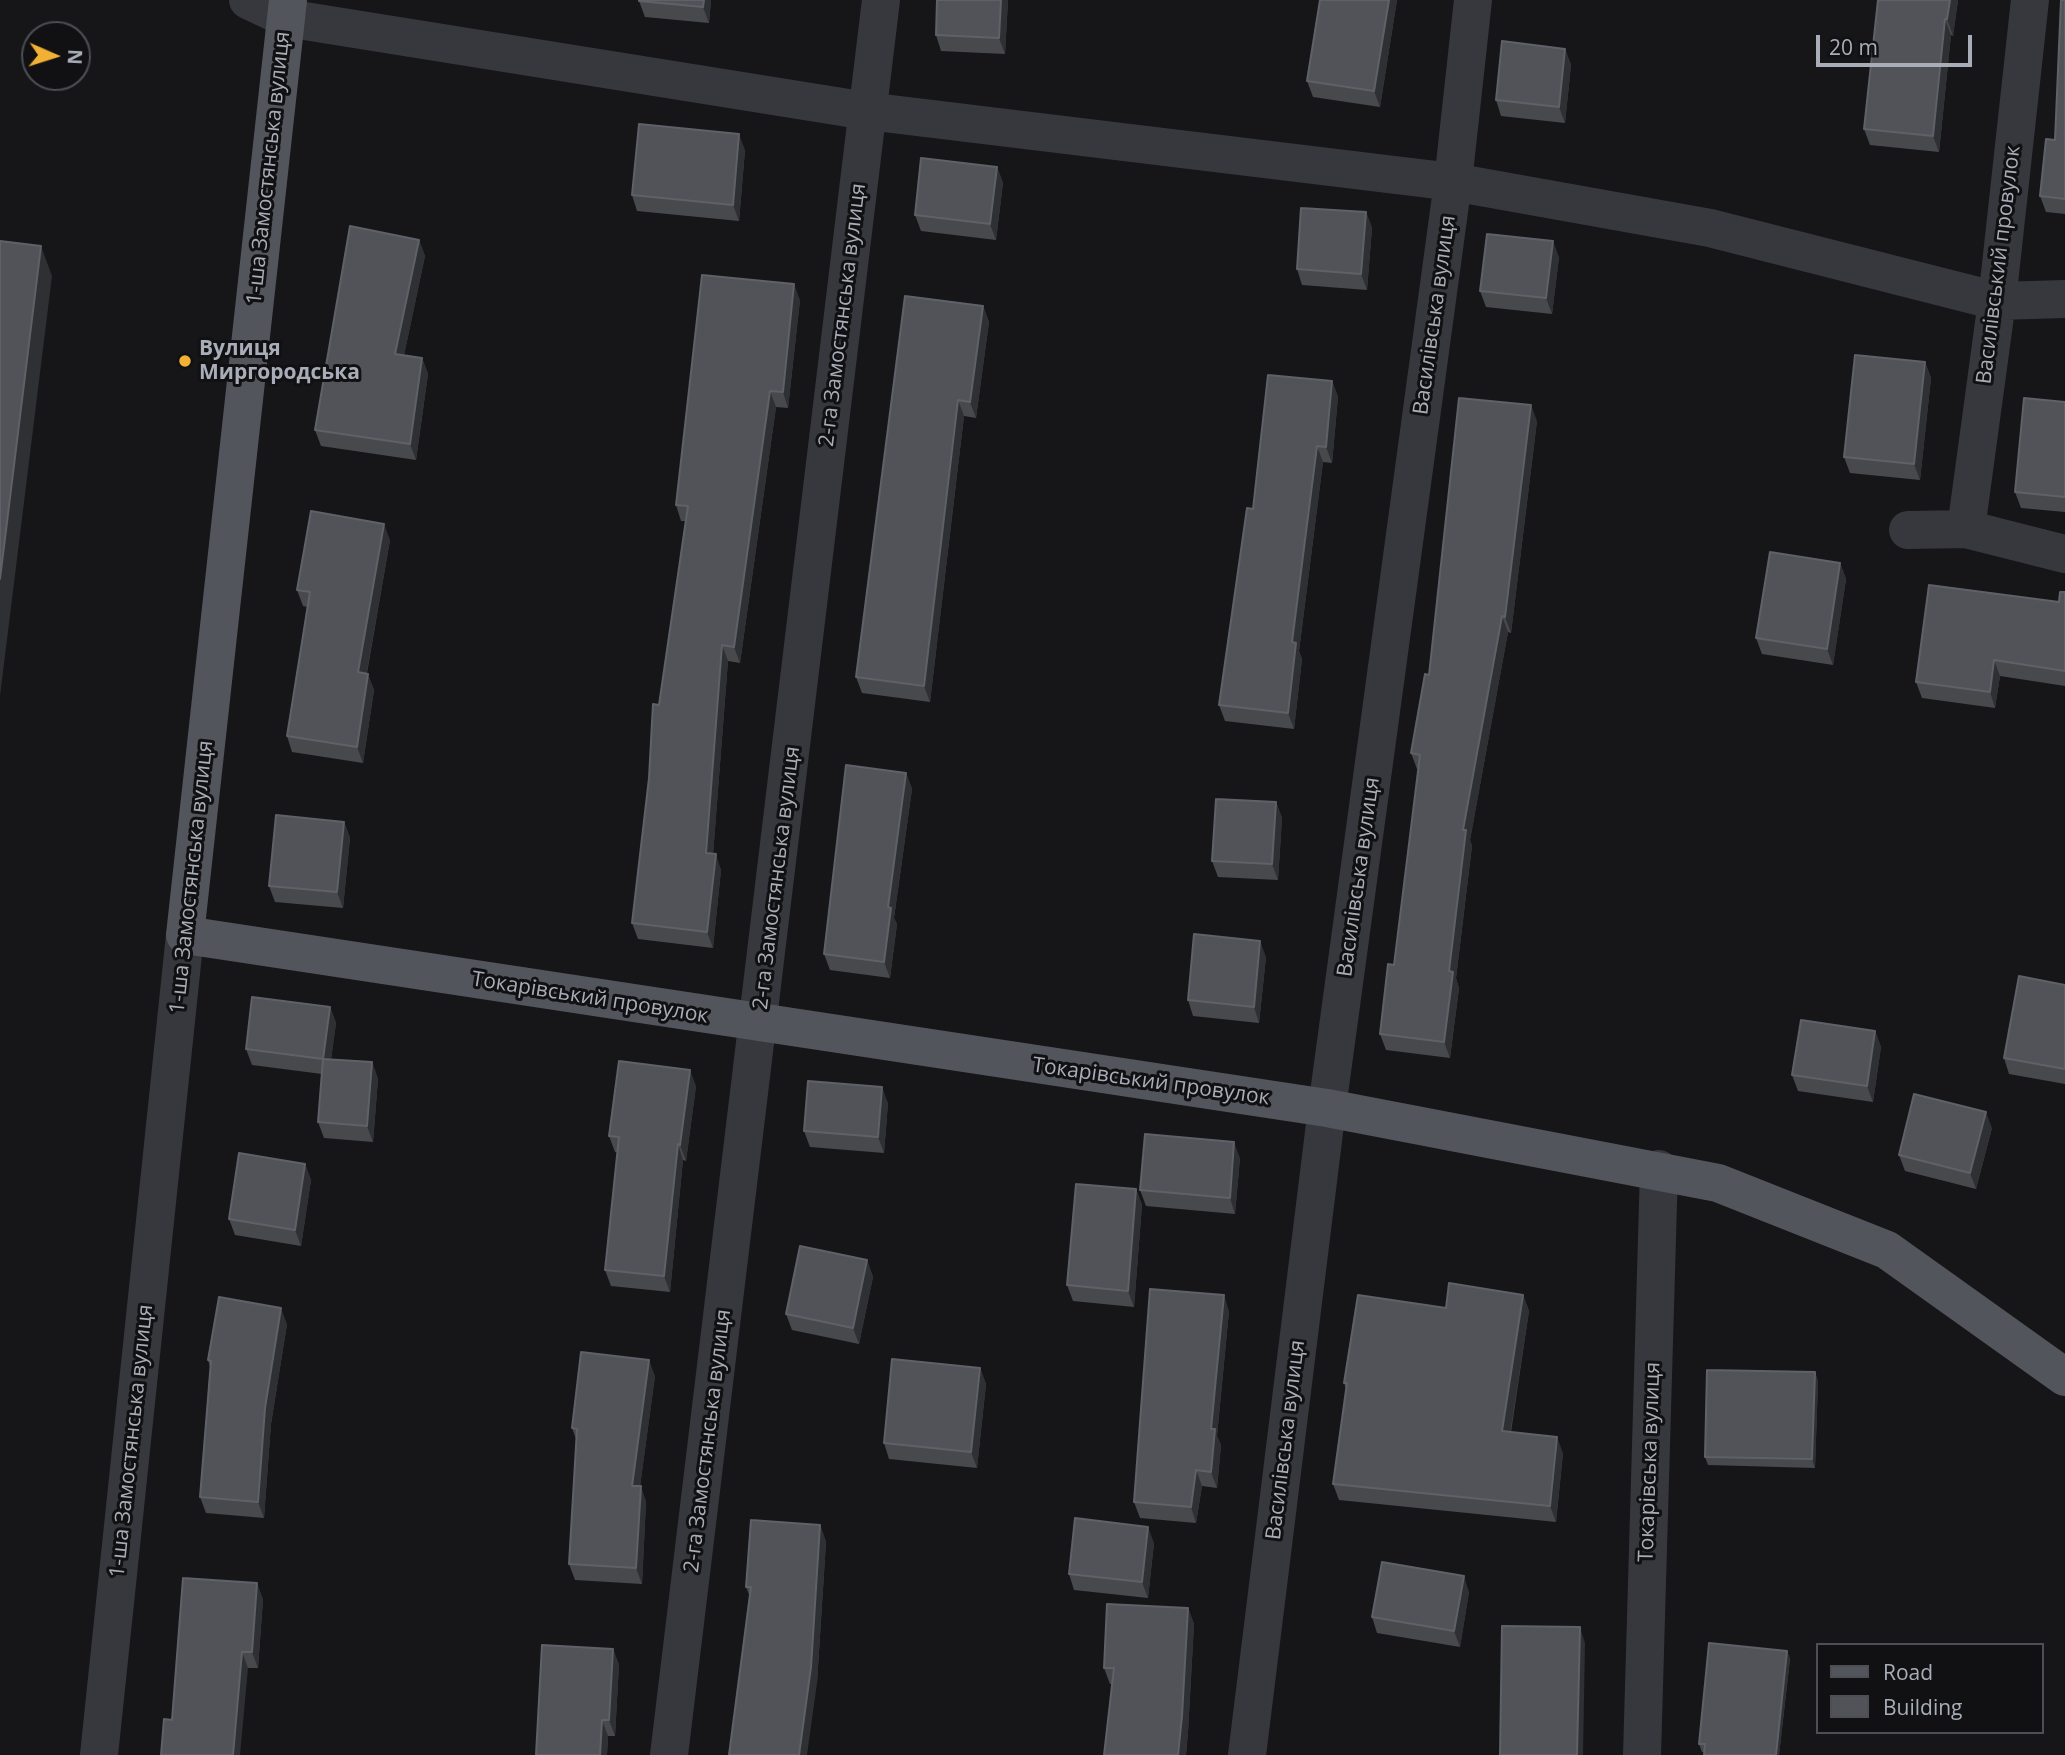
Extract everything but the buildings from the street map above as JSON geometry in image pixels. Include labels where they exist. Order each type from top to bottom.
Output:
[{"type":"main road","name":"1-ша Замостянська вулиця","points":[[185,935],[287,9]]},
{"type":"main road","name":"Токарівський провулок","points":[[185,935],[760,1025],[1327,1108],[1659,1169],[1718,1183],[1887,1250],[2065,1377]]},
{"type":"street","points":[[248,0],[867,111],[1453,183],[1710,229],[1997,301],[2065,299]]},
{"type":"street","name":"2-га Замостянська вулиця","points":[[669,1755],[760,1025],[881,0]]},
{"type":"street","name":"Василівська вулиця","points":[[1247,1755],[1327,1108],[1453,183],[1474,0]]},
{"type":"street","name":"Василівський провулок","points":[[1966,529],[1997,301],[2030,0]]},
{"type":"street","points":[[1908,530],[1966,529],[2065,554]]},
{"type":"street","name":"1-ша Замостянська вулиця","points":[[99,1755],[185,935]]},
{"type":"street","name":"Токарівська вулиця","points":[[1642,1755],[1659,1169]]},
{"type":"place","name":"Вулиця Миргородська","points":[[185,361]]}]
